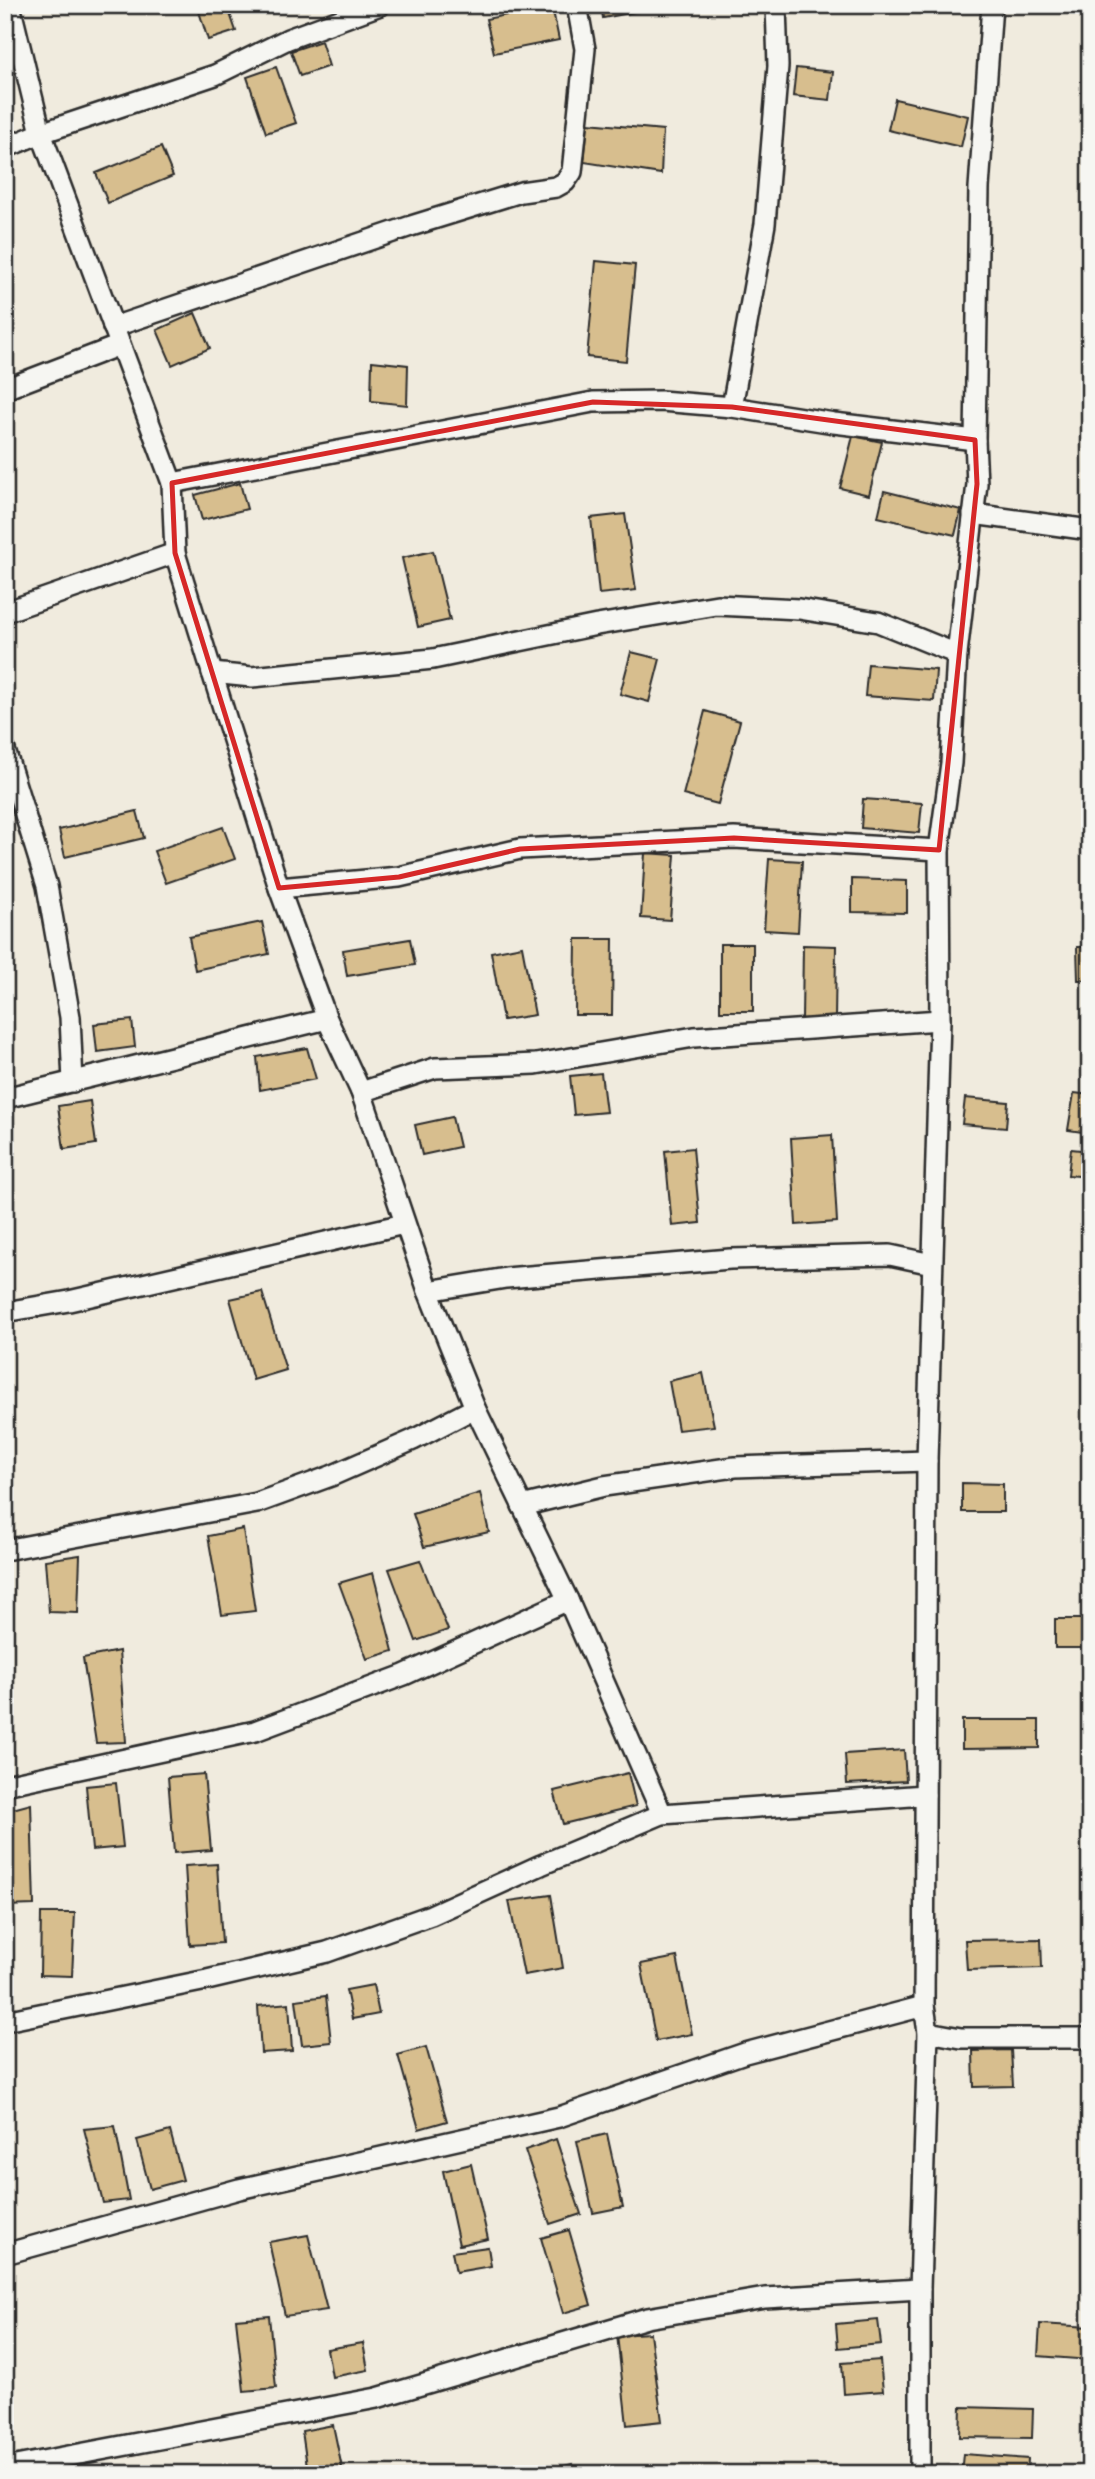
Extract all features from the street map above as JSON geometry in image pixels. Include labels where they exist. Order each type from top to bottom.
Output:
[{"type":"street","points":[[10,5],[41,133],[172,483],[175,553],[279,888],[327,1019],[361,1092],[428,1291],[475,1408],[568,1600],[662,1815]]},
{"type":"street","points":[[5,148],[41,133],[215,75],[288,38],[380,5]]},
{"type":"street","points":[[113,327],[411,226],[521,192],[556,187],[565,182],[572,172],[585,49],[577,5]]},
{"type":"street","points":[[732,407],[765,224],[778,66],[776,5]]},
{"type":"street","points":[[920,2474],[920,2289],[928,2032],[924,2006],[927,1461],[940,1020],[939,850],[951,763],[957,654],[977,484],[975,440],[979,188],[992,5]]},
{"type":"street","points":[[5,389],[120,345]]},
{"type":"street","points":[[172,483],[593,402],[661,401],[732,407],[834,423],[975,440]]},
{"type":"street","points":[[973,514],[1090,530]]},
{"type":"street","points":[[5,612],[175,553]]},
{"type":"street","points":[[212,673],[252,677],[433,659],[597,625],[717,605],[799,608],[878,622],[957,654]]},
{"type":"street","points":[[5,750],[47,886],[70,1017],[73,1082]]},
{"type":"street","points":[[279,888],[399,877],[520,849],[734,838],[939,850]]},
{"type":"street","points":[[5,1098],[327,1019]]},
{"type":"street","points":[[361,1092],[435,1068],[537,1064],[694,1037],[940,1020]]},
{"type":"street","points":[[5,1312],[69,1301],[404,1224]]},
{"type":"street","points":[[428,1291],[506,1279],[730,1259],[890,1255],[932,1264]]},
{"type":"street","points":[[5,1550],[257,1503],[331,1476],[475,1408]]},
{"type":"street","points":[[522,1506],[604,1486],[735,1467],[927,1461]]},
{"type":"street","points":[[5,1785],[255,1731],[404,1675],[568,1600]]},
{"type":"street","points":[[5,2021],[207,1980],[327,1952],[431,1915],[541,1865],[662,1815],[925,1795]]},
{"type":"street","points":[[5,2253],[239,2189],[559,2117],[745,2053],[924,2006]]},
{"type":"street","points":[[928,2032],[961,2038],[1090,2038]]},
{"type":"street","points":[[5,2468],[377,2398],[647,2318],[765,2298],[920,2289]]},
{"type":"highlighted area","points":[[593,402],[732,407],[975,440],[977,484],[939,850],[734,838],[520,849],[399,877],[279,888],[175,553],[172,483]]},
{"type":"building","points":[[197,5],[227,5],[236,31],[208,40]]},
{"type":"building","points":[[601,5],[672,5],[603,18]]},
{"type":"building","points":[[552,6],[559,40],[494,53],[486,19]]},
{"type":"building","points":[[321,41],[329,66],[300,76],[291,51]]},
{"type":"building","points":[[276,67],[296,123],[266,133],[247,77]]},
{"type":"building","points":[[796,68],[833,72],[830,100],[793,96]]},
{"type":"building","points":[[895,99],[968,116],[961,147],[888,130]]},
{"type":"building","points":[[588,123],[663,130],[661,174],[584,162]]},
{"type":"building","points":[[161,147],[173,176],[108,203],[96,173]]},
{"type":"building","points":[[596,261],[635,265],[626,361],[587,357]]},
{"type":"building","points":[[195,313],[210,348],[172,365],[157,330]]},
{"type":"building","points":[[372,361],[408,365],[407,405],[371,401]]},
{"type":"building","points":[[853,436],[882,442],[869,495],[840,488]]},
{"type":"building","points":[[240,483],[247,509],[202,520],[195,495]]},
{"type":"building","points":[[884,491],[961,510],[955,535],[878,517]]},
{"type":"building","points":[[625,514],[636,590],[599,594],[591,518]]},
{"type":"building","points":[[433,551],[450,620],[418,627],[402,558]]},
{"type":"building","points":[[631,652],[660,659],[649,702],[620,694]]},
{"type":"building","points":[[868,664],[936,670],[934,701],[865,696]]},
{"type":"building","points":[[705,711],[740,721],[718,804],[683,795]]},
{"type":"building","points":[[863,799],[922,803],[919,833],[861,828]]},
{"type":"building","points":[[137,811],[144,838],[65,857],[59,830]]},
{"type":"building","points":[[223,827],[235,859],[166,883],[154,851]]},
{"type":"building","points":[[645,853],[675,855],[670,920],[641,918]]},
{"type":"building","points":[[769,859],[802,861],[798,932],[764,930]]},
{"type":"building","points":[[852,879],[907,881],[907,913],[852,912]]},
{"type":"building","points":[[262,922],[269,954],[195,970],[189,937]]},
{"type":"building","points":[[410,939],[415,965],[347,976],[343,950]]},
{"type":"building","points":[[576,939],[613,939],[612,1015],[575,1015]]},
{"type":"building","points":[[720,944],[753,944],[753,1011],[720,1011]]},
{"type":"building","points":[[803,945],[836,946],[835,1021],[802,1020]]},
{"type":"building","points":[[522,946],[535,1015],[503,1020],[491,952]]},
{"type":"building","points":[[1077,947],[1090,947],[1090,980],[1078,980]]},
{"type":"building","points":[[132,1020],[135,1047],[97,1052],[94,1024]]},
{"type":"building","points":[[307,1048],[316,1079],[260,1090],[257,1057]]},
{"type":"building","points":[[601,1073],[606,1112],[574,1115],[570,1076]]},
{"type":"building","points":[[1074,1093],[1090,1095],[1090,1133],[1068,1130]]},
{"type":"building","points":[[965,1098],[1008,1102],[1006,1128],[962,1124]]},
{"type":"building","points":[[90,1101],[96,1144],[64,1149],[58,1106]]},
{"type":"building","points":[[452,1117],[459,1147],[422,1155],[415,1125]]},
{"type":"building","points":[[832,1135],[837,1222],[796,1225],[791,1138]]},
{"type":"building","points":[[693,1148],[700,1223],[672,1226],[665,1151]]},
{"type":"building","points":[[1071,1149],[1090,1151],[1090,1177],[1068,1175]]},
{"type":"building","points":[[262,1292],[286,1370],[253,1380],[230,1299]]},
{"type":"building","points":[[703,1373],[714,1426],[678,1430],[669,1381]]},
{"type":"building","points":[[962,1483],[1003,1484],[1003,1512],[962,1512]]},
{"type":"building","points":[[480,1493],[489,1532],[424,1547],[413,1514]]},
{"type":"building","points":[[243,1529],[255,1611],[222,1615],[208,1536]]},
{"type":"building","points":[[80,1555],[78,1613],[49,1612],[45,1560]]},
{"type":"building","points":[[420,1560],[448,1630],[416,1641],[389,1569]]},
{"type":"building","points":[[373,1573],[393,1651],[367,1659],[339,1583]]},
{"type":"building","points":[[1055,1619],[1090,1619],[1090,1648],[1055,1648]]},
{"type":"building","points":[[119,1651],[126,1742],[96,1743],[83,1658]]},
{"type":"building","points":[[962,1720],[1039,1720],[1039,1748],[962,1749]]},
{"type":"building","points":[[904,1750],[906,1781],[847,1784],[845,1754]]},
{"type":"building","points":[[628,1773],[636,1806],[563,1824],[554,1791]]},
{"type":"building","points":[[204,1774],[211,1850],[174,1853],[168,1777]]},
{"type":"building","points":[[116,1783],[123,1847],[92,1850],[86,1786]]},
{"type":"building","points":[[31,1804],[34,1905],[5,1906],[5,1811]]},
{"type":"building","points":[[217,1864],[222,1943],[190,1945],[185,1866]]},
{"type":"building","points":[[551,1895],[563,1968],[524,1975],[509,1901]]},
{"type":"building","points":[[41,1913],[75,1913],[72,1976],[40,1975]]},
{"type":"building","points":[[1041,1939],[1042,1968],[967,1970],[965,1940]]},
{"type":"building","points":[[677,1957],[692,2034],[656,2041],[641,1964]]},
{"type":"building","points":[[373,1985],[379,2014],[352,2019],[346,1990]]},
{"type":"building","points":[[326,1996],[331,2042],[302,2045],[296,2000]]},
{"type":"building","points":[[289,2003],[292,2051],[261,2053],[258,2006]]},
{"type":"building","points":[[426,2047],[447,2121],[419,2129],[398,2055]]},
{"type":"building","points":[[1011,2050],[1013,2086],[974,2087],[973,2051]]},
{"type":"building","points":[[115,2126],[129,2200],[103,2203],[84,2129]]},
{"type":"building","points":[[170,2131],[183,2180],[150,2189],[137,2140]]},
{"type":"building","points":[[607,2134],[623,2207],[593,2213],[577,2141]]},
{"type":"building","points":[[556,2139],[581,2214],[550,2224],[525,2150]]},
{"type":"building","points":[[471,2164],[488,2239],[459,2245],[443,2171]]},
{"type":"building","points":[[569,2230],[591,2305],[563,2313],[541,2238]]},
{"type":"building","points":[[308,2235],[327,2310],[285,2316],[269,2242]]},
{"type":"building","points":[[488,2247],[491,2266],[456,2272],[452,2252]]},
{"type":"building","points":[[269,2316],[276,2388],[244,2391],[236,2319]]},
{"type":"building","points":[[878,2320],[881,2344],[838,2348],[836,2324]]},
{"type":"building","points":[[1040,2324],[1090,2327],[1090,2360],[1038,2356]]},
{"type":"building","points":[[650,2333],[662,2421],[627,2425],[617,2335]]},
{"type":"building","points":[[363,2343],[368,2370],[332,2377],[327,2349]]},
{"type":"building","points":[[880,2360],[883,2391],[844,2394],[842,2363]]},
{"type":"building","points":[[961,2407],[1033,2409],[1032,2438],[960,2437]]},
{"type":"building","points":[[333,2425],[342,2468],[308,2473],[302,2431]]},
{"type":"building","points":[[963,2454],[1028,2459],[1027,2474],[961,2474]]},
{"type":"building","points":[[572,2464],[575,2474],[550,2474],[549,2470]]},
{"type":"building","points":[[170,2467],[170,2474],[136,2474],[136,2470]]}]
